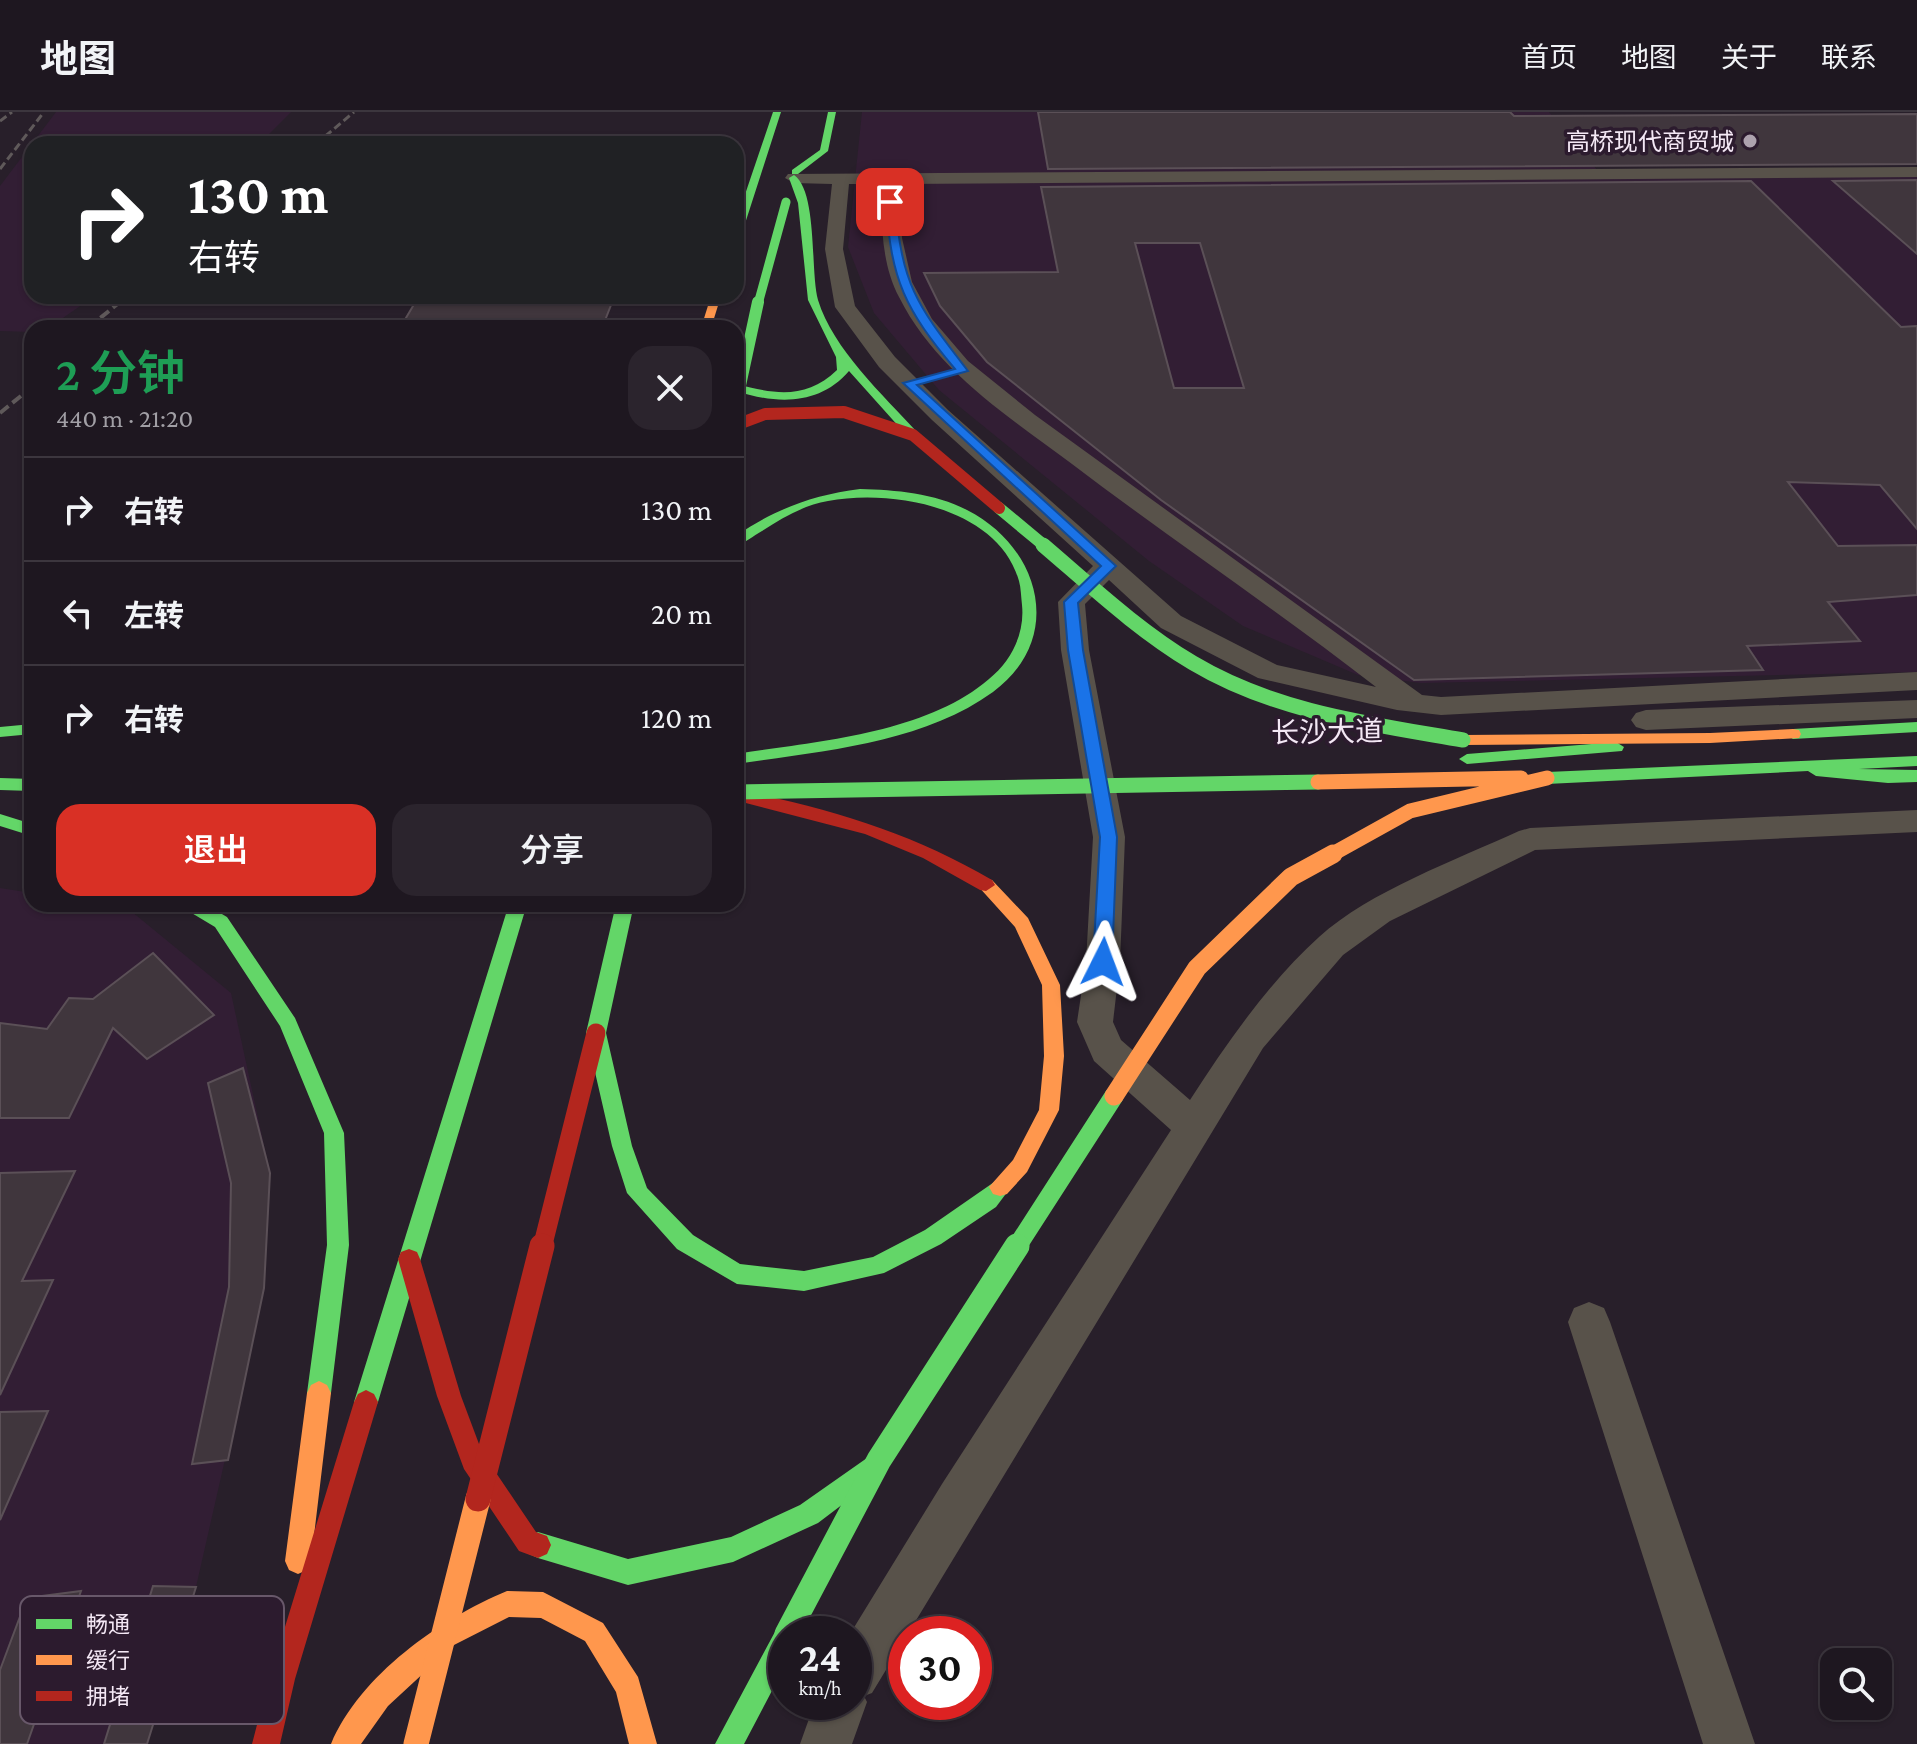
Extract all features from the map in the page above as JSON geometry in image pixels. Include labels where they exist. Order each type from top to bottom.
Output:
[{"type":"main road","points":[[744,215],[777,112]]},
{"type":"main road","points":[[744,367],[765,271],[795,189],[824,151],[832,112]]},
{"type":"main road","points":[[799,142],[795,189],[813,300],[842,357],[913,435],[1119,609],[1193,663],[1249,690],[1328,717],[1460,752],[1714,728]]},
{"type":"main road","points":[[744,389],[765,396],[790,398],[810,394],[837,381],[843,371],[842,357]]},
{"type":"main road","points":[[744,422],[765,414],[844,412],[913,435]]},
{"type":"main road","points":[[744,536],[761,523],[784,513],[842,494],[886,492],[936,503],[966,513],[1014,550],[1030,586],[1033,612],[1026,643],[1008,671],[975,696],[929,718],[874,735],[744,759]]},
{"type":"main road","points":[[0,732],[24,730]]},
{"type":"main road","points":[[744,761],[818,764]]},
{"type":"main road","points":[[744,794],[1547,778],[1917,761]]},
{"type":"main road","points":[[1071,762],[1119,762]]},
{"type":"main road","points":[[1781,768],[1888,777],[1917,776]]},
{"type":"main road","points":[[797,1616],[879,1460],[961,1327],[1197,968],[1291,877],[1410,811],[1547,778]]},
{"type":"main road","points":[[0,784],[24,785]]},
{"type":"main road","points":[[596,1033],[622,1146],[638,1193],[685,1242],[737,1274],[804,1281],[876,1266],[933,1237],[989,1200],[1020,1166],[1049,1110],[1054,1056],[1051,985],[1022,923],[985,884],[929,851],[876,829],[744,796]]},
{"type":"main road","points":[[0,820],[24,828]]},
{"type":"main road","points":[[204,912],[221,922],[288,1023],[334,1133],[338,1245],[284,1664]]},
{"type":"main road","points":[[284,1672],[516,912]]},
{"type":"main road","points":[[416,1744],[596,1033],[623,912]]},
{"type":"main road","points":[[409,1259],[449,1396],[473,1460],[528,1542],[628,1572],[733,1549],[809,1514],[879,1460]]},
{"type":"main road","points":[[345,1744],[378,1696],[445,1636],[507,1604],[543,1605],[594,1632],[628,1687],[643,1744]]},
{"type":"main road","points":[[729,1744],[768,1671]]},
{"type":"main road","points":[[266,1744],[271,1724]]},
{"type":"street","points":[[795,189],[841,179],[891,178],[1917,172]]},
{"type":"street","points":[[891,178],[890,227],[903,282],[931,334],[962,371],[1156,516],[1428,704],[1594,701],[1917,681]]},
{"type":"street","points":[[841,179],[834,249],[845,307],[887,362],[1171,622],[1268,672],[1519,726],[1714,728],[1917,725]]},
{"type":"street","points":[[909,383],[962,371]]},
{"type":"street","points":[[1109,566],[1071,602],[1075,650],[1109,837],[1103,962],[1095,1022],[1107,1050],[1194,1127]]},
{"type":"street","points":[[1714,728],[1917,709]]},
{"type":"street","points":[[872,1645],[1250,1038],[1331,946],[1378,912],[1530,839],[1917,821]]},
{"type":"street","points":[[1589,1322],[1729,1744]]},
{"type":"street","points":[[826,1744],[835,1720]]},
{"type":"shaded area","points":[[56,112],[291,112],[267,136],[38,136]]},
{"type":"shaded area","points":[[862,112],[1549,112],[1597,170],[1917,169],[1917,672],[1421,683],[1358,675],[1243,626],[1149,561],[939,390],[874,313],[848,247]]},
{"type":"shaded area","points":[[24,154],[24,304],[83,304],[60,320],[24,320],[24,332],[0,331],[0,186]]},
{"type":"shaded area","points":[[0,888],[24,892],[24,912],[132,912],[231,993],[270,1173],[264,1288],[193,1596],[20,1596],[20,1724],[153,1724],[147,1744],[0,1744]]},
{"type":"building","points":[[1038,112],[1510,112],[1514,116],[1917,114],[1917,164],[1048,169]]},
{"type":"building","points":[[1917,180],[1917,254],[1833,181]]},
{"type":"building","points":[[1751,181],[1901,327],[1917,326],[1917,529],[1880,485],[1788,482],[1838,546],[1917,545],[1917,595],[1828,602],[1860,641],[1747,646],[1763,670],[1414,680],[1161,500],[987,362],[940,306],[924,273],[1058,272],[1041,187]],"holes":[[[1135,243],[1200,243],[1244,388],[1174,388]]]},
{"type":"building","points":[[414,304],[611,304],[605,320],[405,320]]},
{"type":"building","points":[[153,953],[214,1015],[147,1059],[113,1028],[69,1118],[0,1118],[0,1023],[47,1029],[69,998],[93,999]]},
{"type":"building","points":[[243,1068],[270,1173],[264,1288],[228,1460],[192,1464],[229,1287],[231,1183],[208,1083]]},
{"type":"building","points":[[75,1171],[22,1281],[53,1280],[0,1395],[0,1173]]},
{"type":"building","points":[[48,1411],[0,1520],[0,1412]]},
{"type":"building","points":[[153,1586],[196,1587],[193,1596],[150,1596]]},
{"type":"building","points":[[81,1591],[79,1596],[42,1596]]},
{"type":"building","points":[[20,1617],[20,1724],[34,1724],[27,1744],[0,1744],[0,1670]]},
{"type":"building","points":[[110,1724],[153,1724],[147,1744],[104,1744]]},
{"type":"railway","points":[[0,121],[12,112]]},
{"type":"railway","points":[[25,136],[44,112]]},
{"type":"railway","points":[[326,136],[354,112]]},
{"type":"railway","points":[[0,169],[24,138]]},
{"type":"railway","points":[[98,320],[118,304]]},
{"type":"railway","points":[[0,413],[24,394]]},
{"type":"traffic: fast","points":[[744,212],[777,112]]},
{"type":"traffic: fast","points":[[795,172],[824,151],[832,112]]},
{"type":"traffic: fast","points":[[794,178],[803,203],[813,300],[842,357],[913,435]]},
{"type":"traffic: fast","points":[[744,367],[765,271],[786,202]]},
{"type":"traffic: fast","points":[[744,390],[779,397],[807,394],[832,382],[843,371],[842,357]]},
{"type":"traffic: fast","points":[[744,537],[803,504],[828,497],[860,493],[894,494],[928,500],[960,512],[989,529],[1012,552],[1026,580],[1030,614],[1025,639],[1006,672],[987,689],[948,711],[859,739],[744,758]]},
{"type":"traffic: fast","points":[[999,508],[1119,609],[1193,663],[1249,690],[1328,717],[1463,740]]},
{"type":"traffic: fast","points":[[1793,734],[1917,727]]},
{"type":"traffic: fast","points":[[0,732],[24,730]]},
{"type":"traffic: fast","points":[[1467,759],[1616,747]]},
{"type":"traffic: fast","points":[[1547,778],[1917,761]]},
{"type":"traffic: fast","points":[[1816,771],[1888,777],[1917,776]]},
{"type":"traffic: fast","points":[[744,792],[1318,782]]},
{"type":"traffic: fast","points":[[0,784],[24,785]]},
{"type":"traffic: fast","points":[[0,820],[24,828]]},
{"type":"traffic: fast","points":[[204,912],[221,922],[288,1023],[334,1133],[338,1245],[319,1393]]},
{"type":"traffic: fast","points":[[366,1402],[516,912]]},
{"type":"traffic: fast","points":[[623,912],[596,1033],[622,1146],[638,1193],[685,1242],[737,1274],[804,1281],[876,1266],[933,1237],[989,1200],[1000,1187]]},
{"type":"traffic: fast","points":[[797,1616],[879,1460],[1114,1096]]},
{"type":"traffic: fast","points":[[538,1545],[628,1572],[733,1549],[809,1514],[867,1470]]},
{"type":"traffic: fast","points":[[729,1744],[768,1671]]},
{"type":"traffic: slow","points":[[708,320],[714,304]]},
{"type":"traffic: slow","points":[[1463,740],[1710,738],[1793,734]]},
{"type":"traffic: slow","points":[[1318,782],[1521,778]]},
{"type":"traffic: slow","points":[[1114,1096],[1197,968],[1291,877],[1410,811],[1547,778]]},
{"type":"traffic: slow","points":[[986,885],[1022,923],[1051,985],[1054,1056],[1049,1110],[1020,1166],[1000,1187]]},
{"type":"traffic: slow","points":[[298,1561],[319,1393]]},
{"type":"traffic: slow","points":[[416,1744],[478,1499]]},
{"type":"traffic: slow","points":[[345,1744],[378,1696],[445,1636],[507,1604],[543,1605],[594,1632],[628,1687],[643,1744]]},
{"type":"traffic: jam","points":[[744,422],[765,414],[844,412],[913,435],[999,508]]},
{"type":"traffic: jam","points":[[748,798],[871,830],[930,854],[986,885]]},
{"type":"traffic: jam","points":[[478,1499],[596,1033]]},
{"type":"traffic: jam","points":[[409,1259],[449,1396],[473,1460],[528,1542],[538,1545]]},
{"type":"traffic: jam","points":[[284,1672],[366,1402]]},
{"type":"traffic: jam","points":[[266,1744],[271,1724]]},
{"type":"place","name":"高桥现代商贸城","points":[[1750,141]]},
{"type":"route","points":[[890,202],[890,227],[898,268],[908,296],[931,334],[962,371],[909,383],[940,415],[1109,566],[1071,602],[1075,650],[1109,837],[1103,962]]}]
